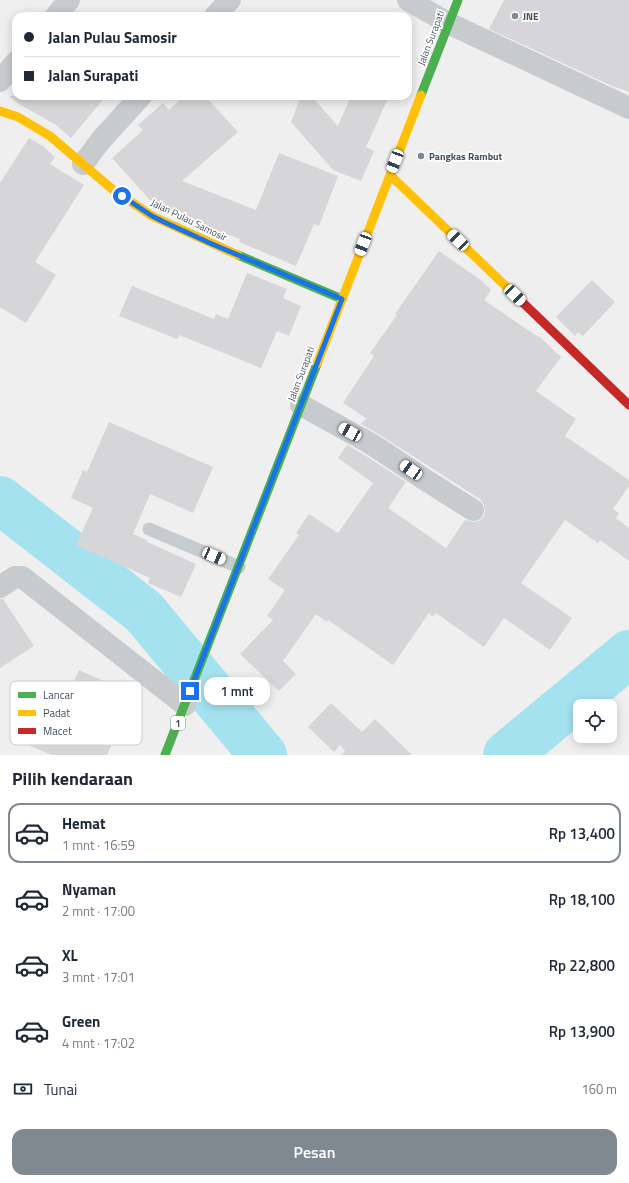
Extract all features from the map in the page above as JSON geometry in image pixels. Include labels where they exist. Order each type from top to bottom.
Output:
[{"type":"main road","name":"Jalan Surapati","points":[[165,755],[458,0]]},
{"type":"main road","name":"Jalan Pulau Samosir","points":[[0,111],[18,117],[50,136],[112,189],[152,216],[212,244],[342,299]]},
{"type":"main road","points":[[390,175],[629,405]]},
{"type":"street","points":[[59,12],[69,0]]},
{"type":"street","points":[[219,12],[230,0]]},
{"type":"street","points":[[408,0],[448,24],[629,108]]},
{"type":"street","points":[[0,81],[12,67]]},
{"type":"street","points":[[83,164],[100,140],[137,100]]},
{"type":"street","points":[[301,405],[373,445],[473,510]]},
{"type":"street","points":[[0,588],[15,577],[22,577],[188,698]]},
{"type":"lane","points":[[149,529],[239,567]]},
{"type":"building","points":[[504,0],[629,0],[629,92],[610,85],[489,29]]},
{"type":"building","points":[[14,100],[103,100],[71,138],[56,125]]},
{"type":"building","points":[[180,100],[209,100],[238,132],[182,181],[256,210],[279,153],[338,176],[319,226],[314,224],[296,266],[239,242],[240,239],[201,225],[158,205],[149,199],[112,158],[143,130],[138,125],[163,103],[169,110]]},
{"type":"building","points":[[299,100],[315,100],[338,126],[349,100],[387,100],[366,147],[374,151],[361,181],[333,170],[291,122]]},
{"type":"building","points":[[29,138],[43,146],[55,157],[50,164],[84,185],[35,262],[56,275],[26,323],[0,307],[0,183]]},
{"type":"building","points":[[439,251],[482,281],[491,290],[484,300],[538,337],[539,336],[561,357],[536,391],[576,419],[565,436],[629,480],[629,486],[613,509],[619,513],[616,518],[629,528],[629,561],[600,540],[598,543],[565,520],[521,583],[572,618],[550,650],[504,618],[484,647],[436,613],[433,617],[429,613],[393,665],[328,620],[327,622],[316,614],[283,661],[296,674],[279,691],[240,654],[273,620],[267,616],[285,590],[268,579],[299,535],[296,533],[309,514],[338,533],[373,483],[338,458],[347,445],[406,482],[388,508],[446,548],[465,520],[473,522],[479,521],[484,516],[484,505],[480,499],[361,424],[366,418],[343,403],[374,356],[370,353]]},
{"type":"building","points":[[247,273],[287,289],[283,298],[301,306],[289,336],[277,331],[261,368],[179,335],[177,339],[119,316],[132,286],[214,319],[216,314],[228,319]]},
{"type":"building","points":[[592,280],[615,302],[583,336],[578,332],[575,336],[556,317]]},
{"type":"building","points":[[109,422],[213,467],[193,513],[150,494],[133,534],[147,540],[147,542],[196,564],[181,597],[148,583],[150,578],[76,545],[93,508],[71,498],[83,470],[87,472]]},
{"type":"building","points":[[0,599],[3,599],[34,646],[0,668]]},
{"type":"building","points":[[79,670],[104,681],[74,681]]},
{"type":"building","points":[[331,703],[362,732],[375,719],[412,755],[341,755],[345,751],[340,745],[334,752],[308,727]]},
{"type":"building","points":[[28,745],[112,745],[107,755],[52,755]]},
{"type":"waterway","points":[[0,500],[144,612],[263,755]]},
{"type":"waterway","points":[[507,755],[629,654]]},
{"type":"traffic: fast","points":[[421,95],[458,0]]},
{"type":"traffic: fast","points":[[238,255],[342,299]]},
{"type":"traffic: fast","points":[[165,755],[317,364]]},
{"type":"traffic: slow","points":[[317,364],[421,95]]},
{"type":"traffic: slow","points":[[0,111],[18,117],[50,136],[112,189],[152,216],[238,255]]},
{"type":"traffic: slow","points":[[390,175],[516,296]]},
{"type":"traffic: jam","points":[[516,296],[629,405]]},
{"type":"place","name":"JNE","points":[[515,16]]},
{"type":"place","name":"Pangkas Rambut","points":[[421,156]]},
{"type":"route","points":[[122,196],[152,216],[164,222],[342,299],[190,691]]}]
